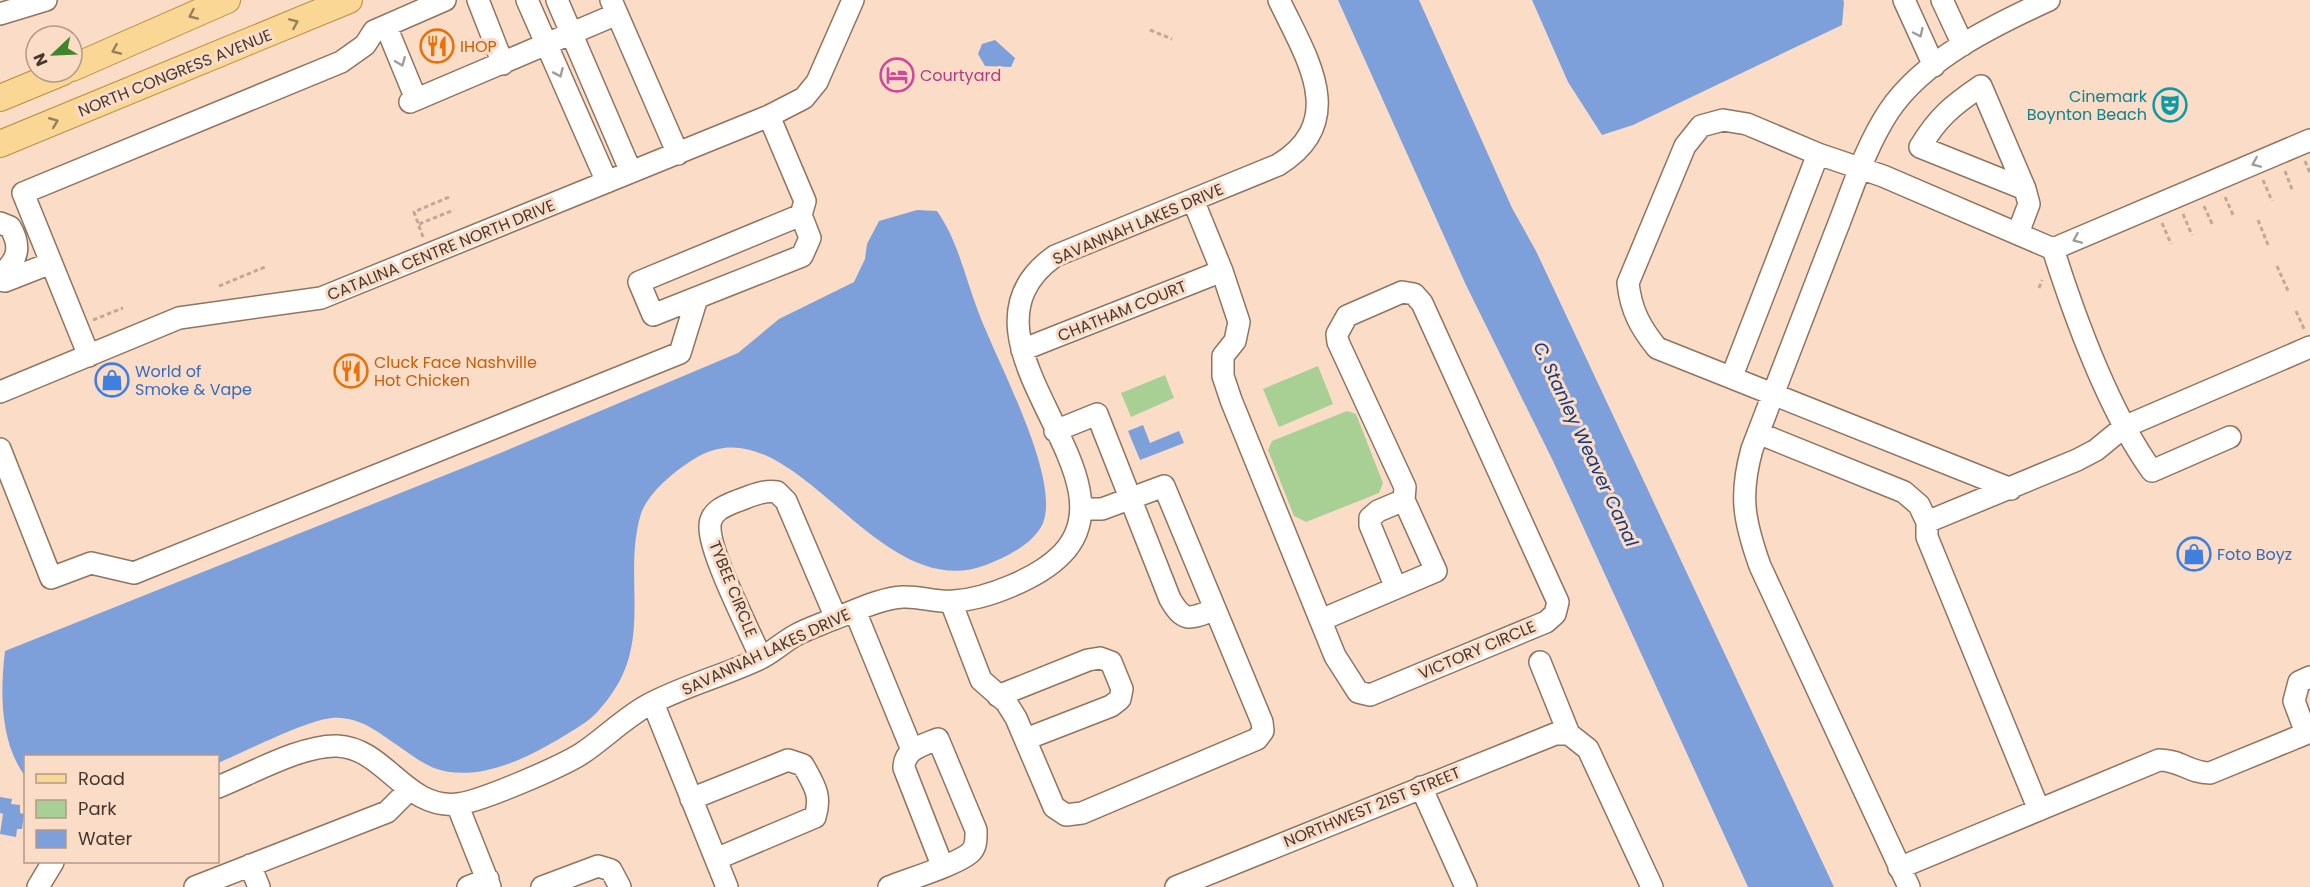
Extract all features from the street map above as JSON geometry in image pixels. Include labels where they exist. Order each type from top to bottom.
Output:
[{"type":"main road","points":[[84,63],[227,0]]},
{"type":"main road","name":"NORTH CONGRESS AVENUE","points":[[0,144],[349,0]]},
{"type":"main road","points":[[0,98],[34,84]]},
{"type":"street","points":[[0,14],[46,0]]},
{"type":"street","points":[[89,356],[23,193],[341,62],[365,45],[374,31],[445,0]]},
{"type":"street","points":[[478,0],[503,64]]},
{"type":"street","points":[[527,0],[607,182]]},
{"type":"street","points":[[557,0],[631,172]]},
{"type":"street","name":"CATALINA CENTRE NORTH DRIVE","points":[[0,392],[179,318],[321,298],[769,116],[804,98],[818,82],[853,0]]},
{"type":"street","name":"SAVANNAH LAKES DRIVE","points":[[219,787],[317,748],[335,746],[354,749],[372,758],[408,791],[434,802],[457,804],[473,800],[570,760],[653,703],[761,658],[794,636],[845,615],[904,597],[951,602],[989,593],[1041,572],[1065,551],[1075,538],[1082,509],[1077,480],[1022,350],[1018,332],[1018,305],[1028,281],[1045,263],[1066,251],[1278,165],[1298,151],[1312,131],[1317,118],[1318,94],[1311,71],[1279,0]]},
{"type":"street","points":[[1904,0],[1934,66]]},
{"type":"street","points":[[1942,0],[1963,45]]},
{"type":"street","points":[[1909,887],[1760,566],[1747,529],[1743,504],[1744,478],[1758,433],[1859,169],[1890,110],[1921,76],[1963,45],[1996,24],[2049,0]]},
{"type":"street","points":[[386,26],[413,100],[572,34],[614,7],[678,154]]},
{"type":"street","points":[[2018,233],[2029,204],[2025,189],[1981,86],[1950,106],[1935,122],[1920,147],[2025,189]]},
{"type":"street","points":[[769,116],[805,201],[801,215],[810,238],[802,256],[652,315],[639,282],[801,215]]},
{"type":"street","points":[[2011,489],[1732,375],[1657,348],[1642,329],[1631,306],[1628,283],[1685,146],[1701,126],[1724,120],[1747,124],[2053,249],[2066,288],[2124,427],[2152,471],[2229,437]]},
{"type":"street","points":[[2053,249],[2310,140]]},
{"type":"street","points":[[1732,375],[1818,154]]},
{"type":"street","name":"VICTORY CIRCLE","points":[[1193,200],[1222,271],[1239,322],[1235,341],[1223,356],[1223,375],[1335,656],[1358,693],[1370,695],[1546,622],[1555,614],[1558,602],[1422,303],[1414,294],[1402,292],[1347,316],[1337,334],[1338,342],[1405,494]]},
{"type":"street","points":[[0,223],[10,227],[18,247],[16,259],[0,275]]},
{"type":"street","points":[[0,231],[3,243],[0,263]]},
{"type":"street","points":[[0,280],[5,281],[51,263]]},
{"type":"street","name":"CHATHAM COURT","points":[[1022,350],[1222,271]]},
{"type":"street","points":[[0,448],[51,578],[91,562],[134,573],[680,353],[698,298]]},
{"type":"street","points":[[1928,522],[2011,489],[2096,450],[2124,427],[2308,341]]},
{"type":"street","points":[[1055,431],[1097,414],[1132,498],[1134,510],[1178,612],[1185,618],[1193,618],[1213,610]]},
{"type":"street","points":[[1758,433],[1904,492],[1919,505],[1928,522],[1927,537],[2039,810]]},
{"type":"street","points":[[951,602],[981,681],[1006,702],[1026,739],[1054,807],[1066,814],[1082,813],[1257,739],[1263,731],[1262,722],[1213,610],[1164,486],[1102,509],[1082,509]]},
{"type":"street","name":"TYBEE CIRCLE","points":[[761,658],[717,555],[710,528],[716,511],[769,491],[777,492],[786,501],[912,750]]},
{"type":"street","points":[[1321,620],[1436,571],[1405,494],[1370,518],[1370,525],[1396,588]]},
{"type":"street","points":[[998,696],[1089,660],[1100,658],[1111,662],[1122,689],[1120,699],[1111,706],[1026,739]]},
{"type":"street","points":[[1540,662],[1569,734],[1588,748],[1652,887]]},
{"type":"street","points":[[1899,868],[2159,760],[2175,760],[2196,773],[2210,773],[2308,733],[2294,701],[2299,682],[2310,677]]},
{"type":"street","points":[[653,703],[727,887]]},
{"type":"street","name":"NORTHWEST 21ST STREET","points":[[1176,887],[1542,737],[1569,734]]},
{"type":"street","points":[[890,887],[942,866],[970,853],[977,843],[976,830],[938,739],[912,750],[904,761],[904,768],[942,866]]},
{"type":"street","points":[[691,799],[788,760],[803,765],[820,802],[815,817],[716,859]]},
{"type":"street","points":[[1421,787],[1466,887]]},
{"type":"street","points":[[195,887],[219,875],[387,812],[408,791]]},
{"type":"street","points":[[457,804],[489,883],[468,887]]},
{"type":"street","points":[[38,887],[52,863]]},
{"type":"street","points":[[250,865],[259,887]]},
{"type":"street","points":[[542,887],[583,879],[598,866],[611,870],[620,887]]},
{"type":"path","points":[[1150,30],[1172,39]]},
{"type":"path","points":[[2305,161],[2310,173]]},
{"type":"path","points":[[2284,170],[2293,192]]},
{"type":"path","points":[[2263,179],[2272,201]]},
{"type":"path","points":[[2224,195],[2234,217]]},
{"type":"path","points":[[425,243],[414,212],[449,197]]},
{"type":"path","points":[[2203,204],[2213,226]]},
{"type":"path","points":[[419,224],[454,210]]},
{"type":"path","points":[[2182,213],[2192,235]]},
{"type":"path","points":[[2258,220],[2268,245]]},
{"type":"path","points":[[2161,222],[2171,244]]},
{"type":"path","points":[[2277,266],[2288,291]]},
{"type":"path","points":[[219,286],[265,267]]},
{"type":"path","points":[[2039,288],[2044,275]]},
{"type":"path","points":[[86,323],[123,308]]},
{"type":"path","points":[[2296,311],[2308,341]]},
{"type":"green space","points":[[1318,366],[1333,404],[1279,427],[1263,389]]},
{"type":"green space","points":[[1165,375],[1174,398],[1131,417],[1121,393]]},
{"type":"green space","points":[[1347,411],[1356,414],[1383,483],[1379,493],[1306,522],[1294,516],[1268,450],[1272,441]]},
{"type":"water","name":"C. Stanley Weaver Canal","points":[[1338,0],[1419,0],[1512,208],[1536,251],[1834,887],[1748,887],[1553,461],[1466,285]]},
{"type":"water","points":[[1532,0],[1843,0],[1844,2],[1842,25],[1633,125],[1602,135],[1568,82]]},
{"type":"water","points":[[995,40],[1015,58],[1011,67],[985,66],[978,54],[982,44]]},
{"type":"water","points":[[917,210],[937,211],[950,234],[978,311],[1024,417],[1043,477],[1046,503],[1043,523],[1039,531],[1019,549],[986,565],[946,570],[908,558],[872,535],[803,479],[769,457],[735,447],[699,456],[682,467],[656,490],[643,508],[634,564],[633,633],[630,655],[622,677],[608,699],[590,719],[531,754],[492,769],[453,772],[434,768],[359,722],[332,718],[307,724],[219,763],[219,755],[24,755],[24,774],[17,763],[6,733],[2,683],[5,651],[498,454],[738,353],[779,319],[854,282],[865,259],[867,244],[879,221]]},
{"type":"water","points":[[1143,425],[1150,443],[1179,431],[1184,443],[1140,460],[1128,431]]},
{"type":"water","points":[[0,797],[12,799],[11,804],[20,805],[20,813],[24,814],[22,829],[17,829],[16,837],[0,834],[3,814],[0,813]]},
{"type":"place","name":"IHOP","points":[[437,46]]},
{"type":"place","name":"Courtyard","points":[[897,75]]},
{"type":"place","name":"Cinemark Boynton Beach","points":[[2170,105]]},
{"type":"place","name":"Cluck Face Nashville Hot Chicken","points":[[351,371]]},
{"type":"place","name":"World of Smoke & Vape","points":[[112,380]]},
{"type":"place","name":"Foto Boyz","points":[[2194,554]]}]
